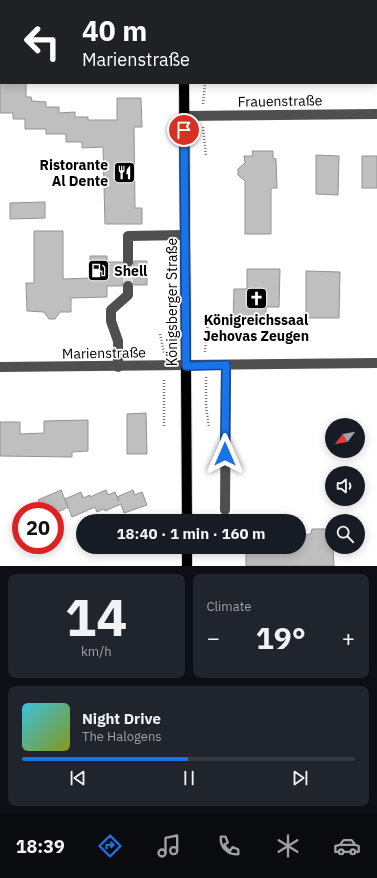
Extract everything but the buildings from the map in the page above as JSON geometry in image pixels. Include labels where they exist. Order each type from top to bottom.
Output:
[{"type":"main road","name":"Königsberger Straße","points":[[184,84],[187,514]]},
{"type":"main road","points":[[187,554],[188,566]]},
{"type":"street","name":"Frauenstraße","points":[[184,116],[377,114]]},
{"type":"street","points":[[128,262],[128,236],[185,235]]},
{"type":"street","points":[[118,367],[118,341],[111,321],[111,310],[128,294],[128,286]]},
{"type":"street","name":"Marienstraße","points":[[0,368],[377,363]]},
{"type":"street","points":[[226,365],[226,510]]},
{"type":"path","points":[[203,99],[206,84]]},
{"type":"path","points":[[204,132],[206,156]]},
{"type":"path","points":[[206,344],[208,321]]},
{"type":"path","points":[[160,334],[164,345]]},
{"type":"path","points":[[206,386],[209,427]]},
{"type":"path","points":[[164,426],[165,388]]},
{"type":"tunnel","points":[[128,262],[128,286]]},
{"type":"place","name":"Ristorante Al Dente","points":[[124,173]]},
{"type":"place","name":"Shell","points":[[98,271]]},
{"type":"place","name":"Königreichssaal Jehovas Zeugen","points":[[256,298]]},
{"type":"route","points":[[184,130],[186,366],[226,365],[225,454]]}]
